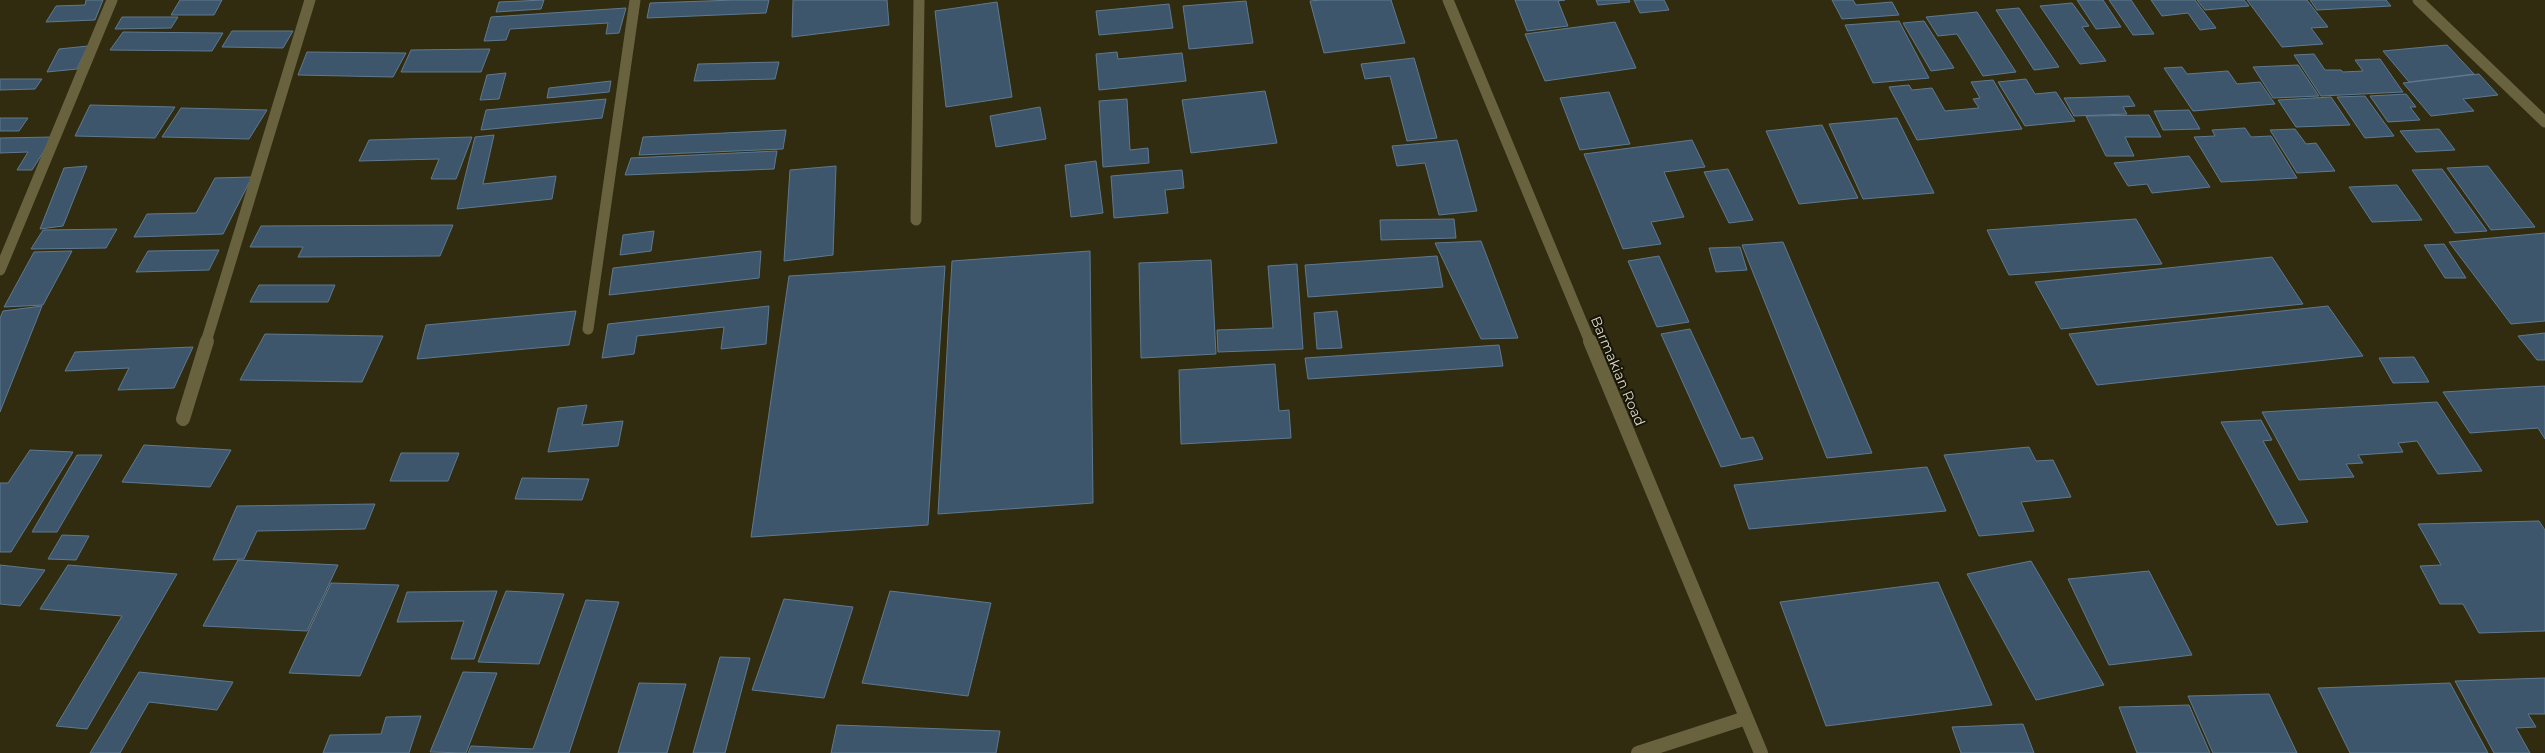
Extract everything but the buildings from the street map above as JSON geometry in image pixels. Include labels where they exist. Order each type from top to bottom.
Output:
[{"type":"street","points":[[0,270],[112,0]]},
{"type":"street","points":[[183,419],[310,0]]},
{"type":"street","points":[[588,329],[635,0]]},
{"type":"street","points":[[916,220],[919,0]]},
{"type":"street","name":"Barmakian Road","points":[[1448,0],[1761,753]]},
{"type":"street","points":[[2418,0],[2545,122]]},
{"type":"street","points":[[1638,753],[1746,718]]}]
